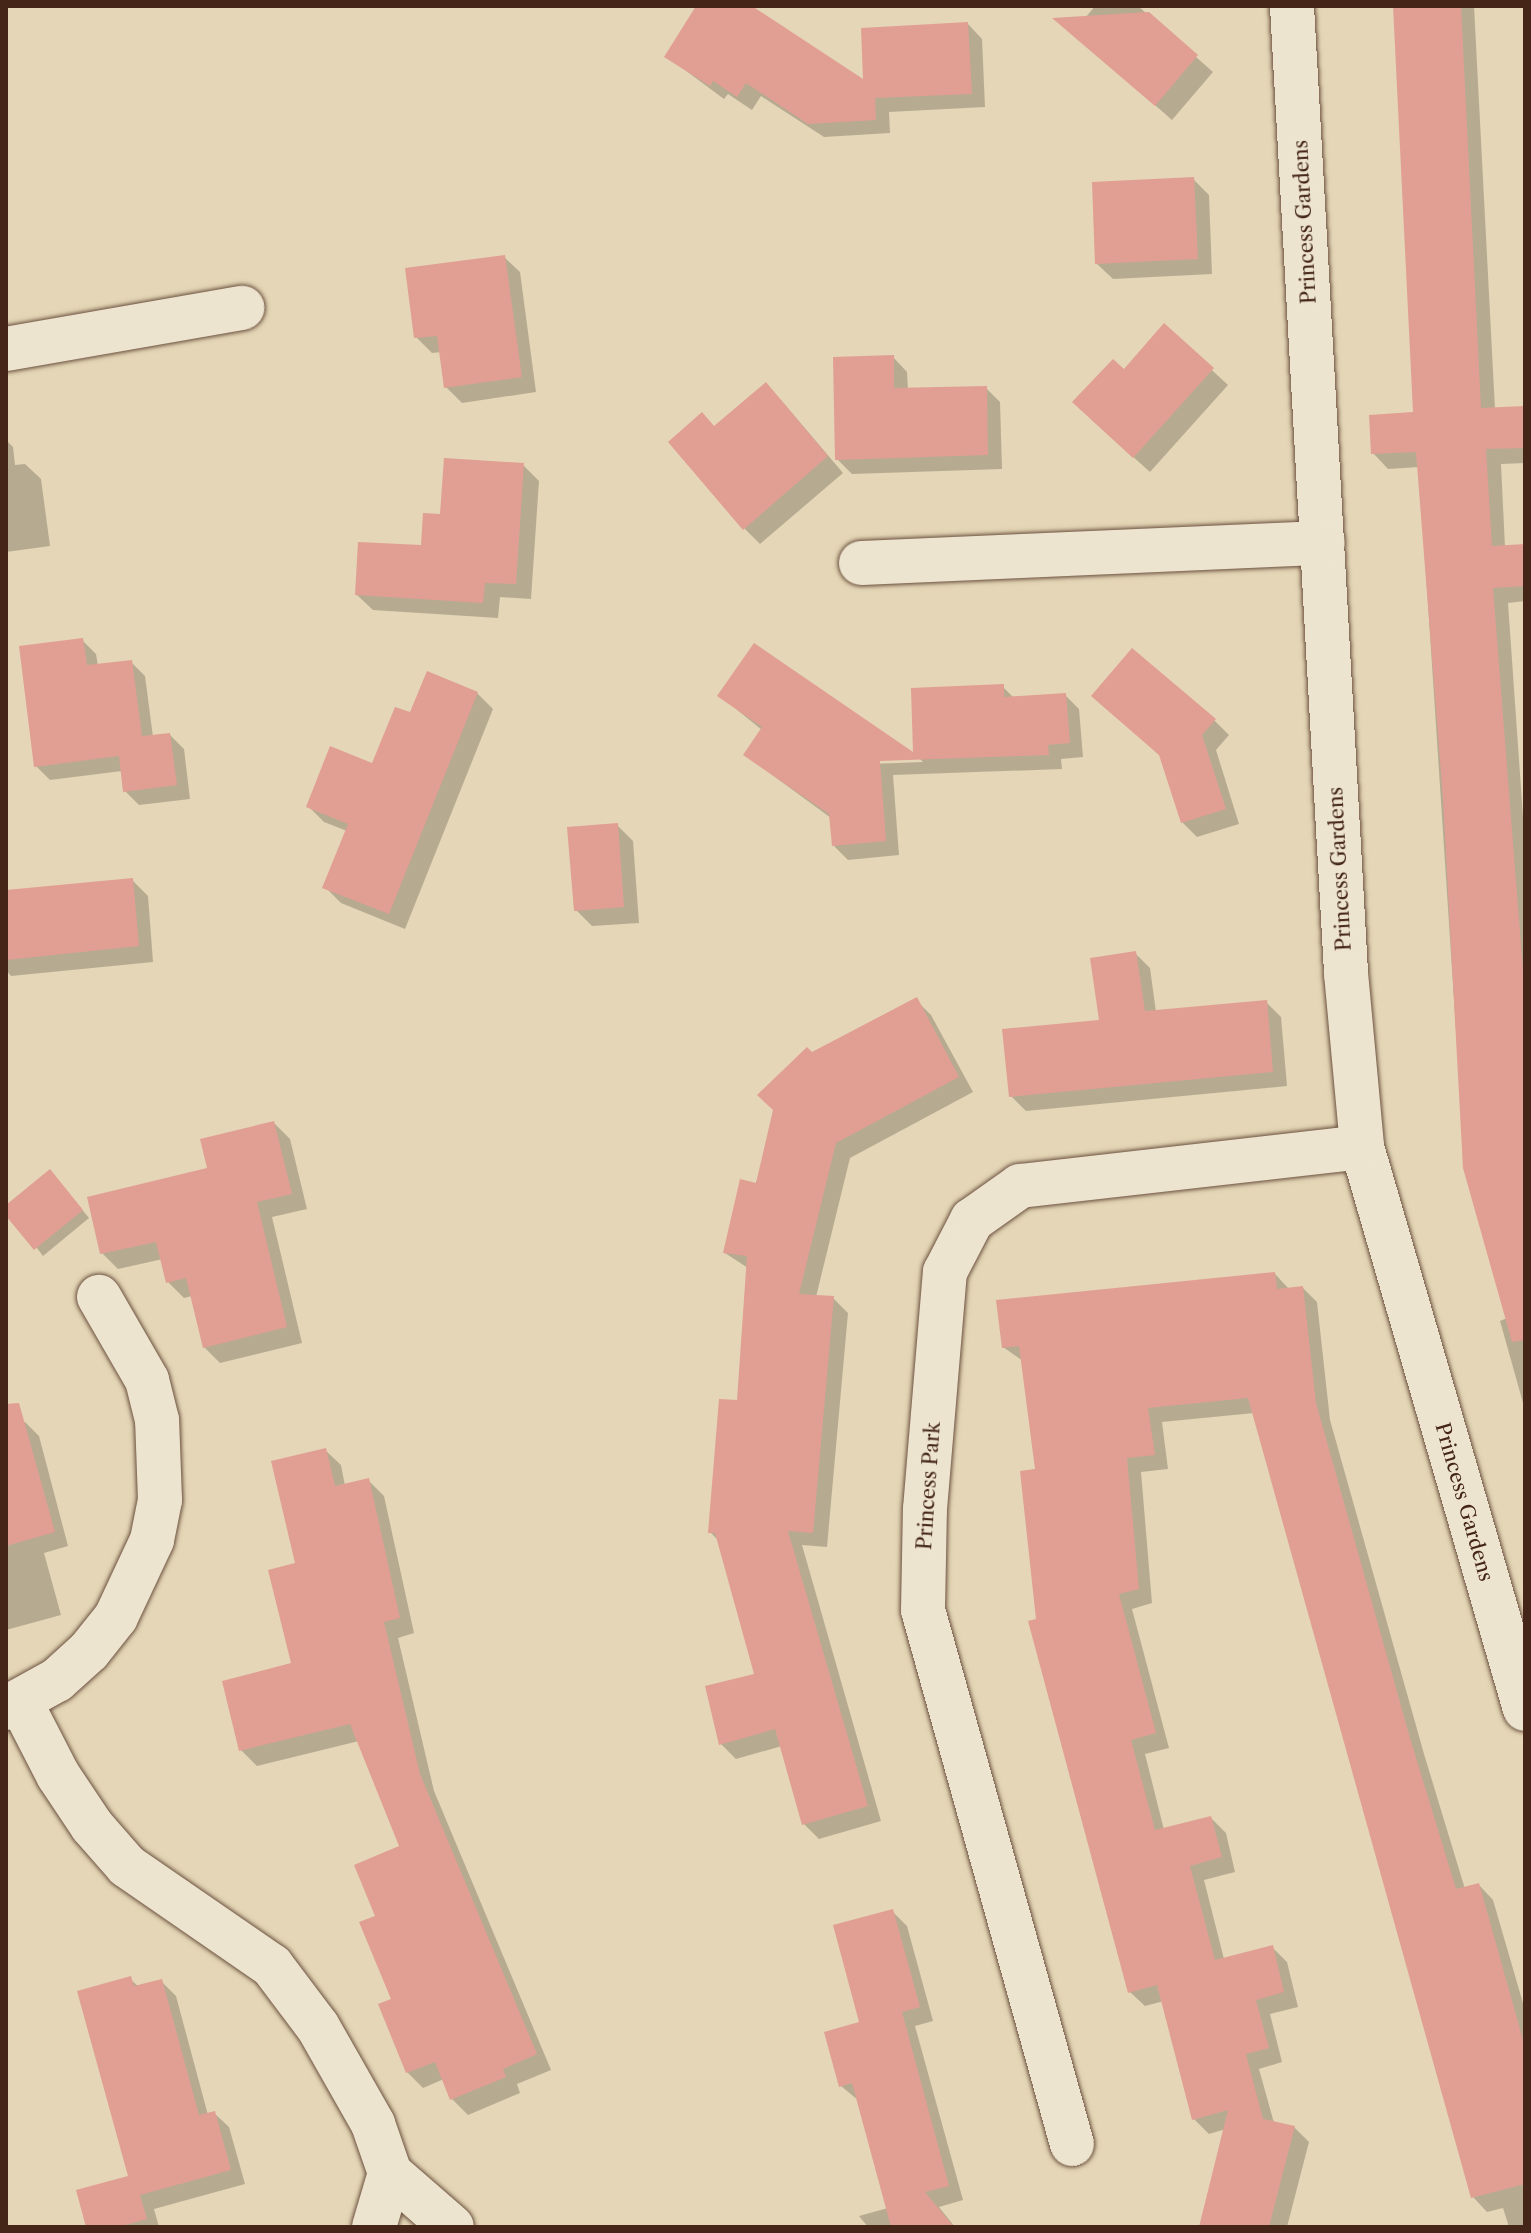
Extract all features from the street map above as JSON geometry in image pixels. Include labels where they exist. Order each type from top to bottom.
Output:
[{"type":"street","name":"Princess Gardens","points":[[1292,6],[1346,973],[1362,1147],[1525,1709]]},
{"type":"street","points":[[6,349],[242,308]]},
{"type":"street","points":[[861,563],[1323,543]]},
{"type":"street","name":"Princess Park","points":[[1072,2144],[923,1610],[925,1509],[945,1272],[972,1220],[1020,1186],[1362,1147]]},
{"type":"street","points":[[99,1297],[147,1380],[157,1420],[160,1500],[147,1553],[116,1617],[89,1651],[13,1705],[92,1826],[127,1866],[272,1966],[318,2027],[373,2124],[390,2173],[452,2227]]},
{"type":"street","points":[[374,2227],[390,2173]]},
{"type":"building","points":[[696,6],[752,6],[863,79],[861,28],[968,22],[972,94],[875,98],[876,120],[808,124],[746,83],[737,97],[713,81],[710,86],[664,57]]},
{"type":"building","points":[[1393,6],[1461,6],[1481,408],[1525,406],[1525,448],[1486,449],[1492,546],[1525,544],[1525,586],[1493,588],[1525,996],[1525,1340],[1512,1342],[1463,1168],[1443,799],[1416,452],[1371,454],[1369,415],[1413,412]]},
{"type":"building","points":[[1149,12],[1198,55],[1155,106],[1052,18]]},
{"type":"building","points":[[1194,177],[1198,259],[1095,264],[1092,182]]},
{"type":"building","points":[[505,255],[522,377],[444,388],[437,336],[414,338],[405,268]]},
{"type":"building","points":[[1164,323],[1214,368],[1133,458],[1072,402],[1113,359],[1124,369]]},
{"type":"building","points":[[894,355],[894,388],[987,386],[988,455],[835,460],[833,357]]},
{"type":"building","points":[[766,382],[828,456],[743,530],[668,442],[702,412],[714,426]]},
{"type":"building","points":[[444,458],[524,463],[516,584],[485,583],[483,603],[355,595],[358,542],[421,545],[423,513],[440,514]]},
{"type":"building","points":[[83,638],[87,665],[132,660],[142,736],[170,733],[177,785],[123,792],[119,756],[34,767],[19,646]]},
{"type":"building","points":[[754,643],[913,752],[911,688],[1004,684],[1004,697],[1066,693],[1070,743],[1048,745],[1049,755],[880,761],[886,841],[832,846],[829,814],[743,755],[762,727],[717,696]]},
{"type":"building","points":[[1132,648],[1216,719],[1202,735],[1226,809],[1181,823],[1159,755],[1091,696]]},
{"type":"building","points":[[427,671],[478,692],[389,914],[322,888],[348,824],[306,807],[330,746],[372,763],[395,707],[410,712]]},
{"type":"building","points":[[618,823],[624,907],[574,911],[567,827]]},
{"type":"building","points":[[133,878],[139,946],[6,960],[6,890]]},
{"type":"building","points":[[1136,951],[1145,1011],[1267,1000],[1273,1072],[1009,1097],[1002,1029],[1099,1020],[1090,958]]},
{"type":"building","points":[[917,997],[959,1077],[836,1143],[799,1294],[834,1296],[813,1533],[788,1531],[868,1806],[802,1825],[775,1729],[719,1745],[705,1686],[754,1674],[715,1533],[708,1533],[719,1399],[737,1400],[747,1256],[723,1253],[740,1179],[756,1183],[773,1110],[757,1095],[807,1047],[812,1052]]},
{"type":"building","points":[[274,1121],[292,1194],[257,1202],[287,1327],[203,1348],[186,1278],[166,1283],[156,1242],[100,1254],[87,1197],[207,1168],[200,1139]]},
{"type":"building","points":[[50,1169],[83,1210],[34,1250],[6,1216],[6,1205]]},
{"type":"building","points":[[1275,1272],[1277,1289],[1303,1286],[1316,1403],[1410,1738],[1456,1889],[1479,1883],[1525,2047],[1525,2184],[1471,2198],[1248,1398],[1148,1408],[1155,1455],[1127,1458],[1139,1589],[1119,1594],[1156,1733],[1131,1740],[1155,1830],[1211,1816],[1222,1857],[1190,1866],[1215,1960],[1273,1945],[1284,1992],[1256,2000],[1269,2048],[1246,2054],[1263,2119],[1295,2126],[1269,2227],[1199,2227],[1228,2110],[1192,2120],[1157,1985],[1128,1993],[1028,1621],[1036,1619],[1020,1471],[1035,1469],[1019,1346],[1002,1348],[996,1300]]},
{"type":"building","points":[[19,1403],[55,1532],[6,1546],[6,1404]]},
{"type":"building","points":[[326,1448],[335,1486],[369,1478],[400,1618],[384,1622],[420,1774],[537,2054],[503,2069],[506,2077],[450,2100],[435,2062],[406,2073],[378,2004],[391,1999],[359,1922],[375,1916],[354,1865],[399,1846],[350,1724],[239,1751],[222,1681],[291,1663],[268,1570],[295,1563],[271,1461]]},
{"type":"building","points":[[893,1909],[920,2007],[902,2012],[949,2186],[925,2192],[954,2227],[891,2227],[852,2083],[839,2087],[824,2032],[859,2022],[833,1925]]},
{"type":"building","points":[[131,1976],[134,1986],[162,1979],[199,2115],[215,2111],[231,2170],[140,2195],[147,2219],[118,2227],[86,2227],[76,2190],[128,2176],[77,1991]]}]
